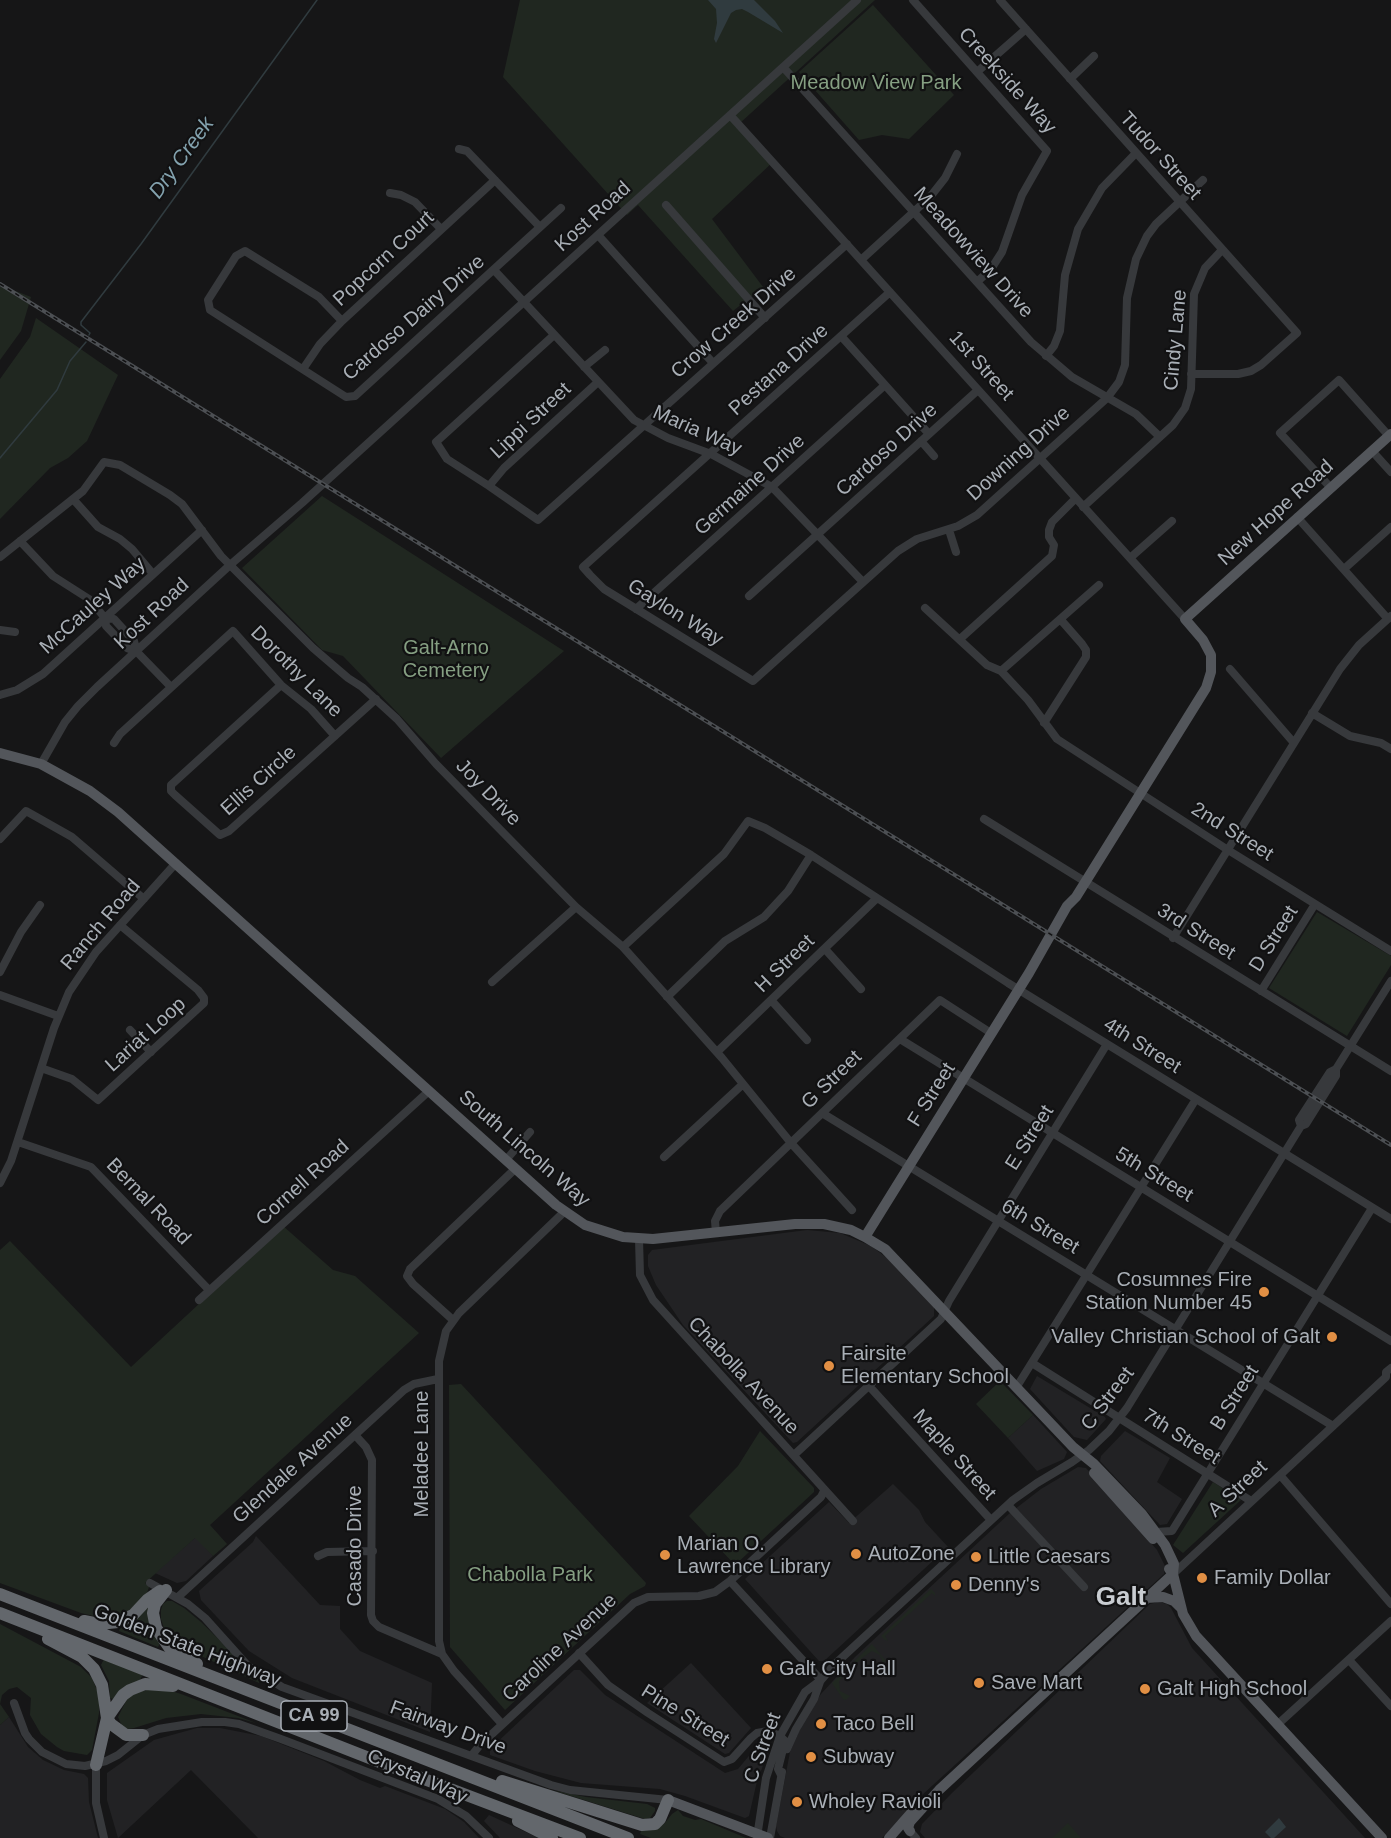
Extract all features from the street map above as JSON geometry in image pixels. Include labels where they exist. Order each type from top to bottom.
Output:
[{"type":"highway","points":[[58,1616],[99,1624],[118,1622],[133,1615],[153,1594],[165,1590]]},
{"type":"highway","points":[[165,1590],[157,1600],[153,1613],[156,1628],[163,1641],[176,1652],[240,1688]]},
{"type":"highway","name":"Golden State Highway","points":[[0,1594],[628,1838]]},
{"type":"highway","points":[[4,1615],[88,1663],[94,1669],[102,1685],[107,1718],[117,1730],[126,1735],[143,1736]]},
{"type":"highway","name":"Golden State Highway","points":[[4,1615],[580,1838]]},
{"type":"highway","points":[[96,1765],[107,1718],[123,1695],[130,1690],[145,1684],[160,1684],[201,1692]]},
{"type":"highway","points":[[399,1748],[642,1825],[655,1824],[660,1819],[668,1800]]},
{"type":"highway","points":[[452,1789],[552,1838]]},
{"type":"main road","name":"New Hope Road","points":[[1185,618],[1390,435]]},
{"type":"main road","name":"1st Street","points":[[1185,618],[1204,641]]},
{"type":"main road","name":"F Street","points":[[865,1237],[991,1033],[1072,909],[1076,897],[1209,681],[1212,663],[1204,641]]},
{"type":"main road","name":"South Lincoln Way","points":[[0,753],[41,764],[106,802],[564,1212],[598,1231],[639,1239],[811,1223],[838,1227],[865,1237],[894,1258],[1082,1456],[1107,1491],[1156,1543],[1173,1574]]},
{"type":"main road","name":"South Lincoln Way","points":[[1082,1456],[1094,1464],[1156,1532],[1174,1564],[1173,1574]]},
{"type":"main road","name":"A Street","points":[[890,1838],[900,1824],[925,1799],[939,1790],[1173,1574]]},
{"type":"main road","points":[[1173,1574],[1180,1607],[1190,1628],[1203,1645],[1382,1838]]},
{"type":"main road","points":[[1145,1598],[1163,1597],[1174,1601],[1180,1607]]},
{"type":"main road","name":"A Street","points":[[910,1836],[939,1790]]},
{"type":"main road","name":"Fairway Drive","points":[[668,1800],[763,1837]]},
{"type":"street","name":"Kost Road","points":[[41,764],[78,706],[230,565],[352,458],[856,0]]},
{"type":"street","name":"Creekside Way","points":[[913,0],[1047,151],[1022,195],[1002,252],[991,269],[977,282]]},
{"type":"street","name":"Tudor Street","points":[[1000,0],[1297,333],[1251,372],[1191,374]]},
{"type":"street","points":[[977,72],[1026,29]]},
{"type":"street","points":[[1070,78],[1094,56]]},
{"type":"street","name":"Meadowview Drive","points":[[783,67],[1046,356],[1072,377],[1136,414],[1160,437]]},
{"type":"street","name":"1st Street","points":[[730,115],[1185,618]]},
{"type":"street","points":[[459,149],[467,151],[539,226]]},
{"type":"street","points":[[1046,356],[1054,346],[1060,331],[1065,275],[1078,229],[1102,188],[1136,153]]},
{"type":"street","points":[[861,260],[939,187],[957,154]]},
{"type":"street","name":"Popcorn Court","points":[[303,369],[320,344],[342,321],[495,180]]},
{"type":"street","name":"Downing Drive","points":[[753,681],[907,545],[927,535],[949,530],[977,515],[1107,398],[1119,382],[1125,365],[1127,298],[1136,259],[1156,224],[1203,180]]},
{"type":"street","points":[[390,193],[401,195],[415,202],[441,229]]},
{"type":"street","points":[[666,205],[765,318]]},
{"type":"street","name":"Cardoso Dairy Drive","points":[[342,321],[319,297],[245,251],[236,256],[208,300],[210,310],[346,397],[355,396],[561,208]]},
{"type":"street","points":[[598,235],[713,363]]},
{"type":"street","name":"Crow Creek Drive","points":[[489,486],[538,520],[847,244]]},
{"type":"street","name":"Cindy Lane","points":[[1083,507],[1173,425],[1185,408],[1191,388],[1194,294],[1199,277],[1222,250]]},
{"type":"street","name":"Maria Way","points":[[494,270],[634,420],[683,445],[711,454],[772,487],[863,582]]},
{"type":"street","name":"Pestana Drive","points":[[583,567],[890,292]]},
{"type":"street","points":[[489,486],[447,459],[436,442],[554,335]]},
{"type":"street","points":[[841,336],[929,434]]},
{"type":"street","points":[[584,367],[605,350]]},
{"type":"street","points":[[1331,488],[1280,433],[1339,380],[1390,435]]},
{"type":"street","name":"Lippi Street","points":[[489,486],[504,468],[598,382]]},
{"type":"street","name":"Germaine Drive","points":[[636,609],[885,385]]},
{"type":"street","name":"Cardoso Drive","points":[[748,596],[978,390]]},
{"type":"street","points":[[921,441],[934,456]]},
{"type":"street","points":[[1372,451],[1391,472]]},
{"type":"street","name":"Joy Drive","points":[[73,499],[105,462],[120,465],[182,504],[230,565],[321,656],[376,699],[576,907],[623,947],[717,1052],[791,1143],[852,1210]]},
{"type":"street","points":[[960,639],[1052,556],[1054,545],[1049,537],[1052,522],[1076,498]]},
{"type":"street","points":[[0,557],[73,499],[98,527],[120,539],[132,549],[153,574]]},
{"type":"street","points":[[1173,938],[1349,657],[1390,617],[1297,517]]},
{"type":"street","points":[[1130,558],[1172,521]]},
{"type":"street","points":[[1344,569],[1391,527]]},
{"type":"street","name":"McCauley Way","points":[[0,695],[17,690],[43,674],[202,530]]},
{"type":"street","points":[[949,530],[956,552]]},
{"type":"street","points":[[20,541],[52,576],[89,599],[105,618],[106,626],[127,648],[137,652],[171,687],[120,734],[114,743]]},
{"type":"street","name":"Gaylon Way","points":[[583,567],[604,589],[753,681]]},
{"type":"street","points":[[1001,671],[1099,585]]},
{"type":"street","points":[[925,608],[987,665],[1001,671],[1028,700],[1044,723],[1086,657],[1086,650],[1082,644],[1061,620]]},
{"type":"street","points":[[0,630],[15,632]]},
{"type":"street","name":"Dorothy Lane","points":[[171,687],[233,631],[281,685],[311,709],[335,736]]},
{"type":"street","points":[[1230,669],[1294,743]]},
{"type":"street","name":"Ellis Circle","points":[[281,685],[171,785],[171,791],[217,833],[224,834],[376,699]]},
{"type":"street","points":[[1312,713],[1350,736],[1381,743],[1391,749]]},
{"type":"street","name":"2nd Street","points":[[1044,723],[1056,739],[1228,850],[1391,951]]},
{"type":"street","points":[[0,839],[26,811],[72,837],[144,899]]},
{"type":"street","name":"3rd Street","points":[[984,819],[1391,1071]]},
{"type":"street","name":"4th Street","points":[[623,947],[724,854],[748,821],[765,828],[811,855],[1019,989],[1391,1220]]},
{"type":"street","points":[[667,997],[725,941],[764,917],[788,891],[811,855]]},
{"type":"street","name":"Ranch Road","points":[[0,1183],[18,1142],[58,1016],[69,992],[86,965],[176,864]]},
{"type":"street","name":"H Street","points":[[717,1052],[876,899]]},
{"type":"street","name":"D Street","points":[[1261,991],[1315,904]]},
{"type":"street","points":[[0,972],[21,932],[40,905]]},
{"type":"street","points":[[492,982],[576,907]]},
{"type":"street","name":"Lariat Loop","points":[[41,1068],[72,1079],[98,1100],[201,1006],[204,998],[198,990],[142,946],[120,925]]},
{"type":"street","points":[[825,949],[861,989]]},
{"type":"street","name":"C Street","points":[[763,1837],[766,1778],[780,1736],[804,1692],[820,1680],[1008,1505],[1037,1483],[1082,1456],[1119,1418],[1301,1126],[1306,1124],[1336,1076],[1336,1069],[1391,981]]},
{"type":"street","points":[[0,995],[58,1016]]},
{"type":"street","points":[[771,1000],[807,1040]]},
{"type":"street","name":"G Street","points":[[716,1233],[715,1221],[720,1211],[940,1000],[991,1033]]},
{"type":"street","points":[[130,1030],[151,1052]]},
{"type":"street","name":"5th Street","points":[[900,1039],[1391,1341]]},
{"type":"street","name":"E Street","points":[[944,1311],[1107,1044]]},
{"type":"street","points":[[664,1157],[743,1084]]},
{"type":"street","name":"Cornell Road","points":[[198,1299],[429,1091]]},
{"type":"street","points":[[1016,1388],[1196,1099]]},
{"type":"street","name":"6th Street","points":[[822,1113],[1333,1426]]},
{"type":"street","points":[[506,1160],[530,1132]]},
{"type":"street","name":"Bernal Road","points":[[18,1142],[91,1167],[209,1290]]},
{"type":"street","points":[[453,1320],[407,1276],[410,1269],[515,1169]]},
{"type":"street","name":"B Street","points":[[1156,1532],[1172,1531],[1372,1208]]},
{"type":"street","name":"Meladee Lane","points":[[502,1724],[454,1671],[442,1654],[438,1633],[440,1350],[446,1330],[453,1320],[564,1212]]},
{"type":"street","name":"Chabolla Avenue","points":[[639,1239],[640,1275],[653,1300],[852,1521]]},
{"type":"street","points":[[794,1455],[941,1319],[944,1311]]},
{"type":"street","name":"7th Street","points":[[1032,1363],[1251,1501]]},
{"type":"street","name":"A Street","points":[[1173,1574],[1333,1426],[1389,1378],[1386,1372],[1391,1368]]},
{"type":"street","name":"Glendale Avenue","points":[[178,1597],[408,1387],[438,1379]]},
{"type":"street","name":"Maple Street","points":[[869,1386],[991,1520]]},
{"type":"street","name":"Casado Drive","points":[[355,1434],[366,1447],[372,1460],[371,1615],[373,1621],[379,1627],[442,1654]]},
{"type":"street","points":[[1280,1475],[1391,1604]]},
{"type":"street","name":"Caroline Avenue","points":[[472,1755],[502,1724],[630,1606],[640,1599],[654,1596],[692,1597],[707,1595],[723,1587],[821,1497],[824,1491]]},
{"type":"street","points":[[1008,1505],[1084,1587]]},
{"type":"street","points":[[318,1556],[327,1552],[373,1551]]},
{"type":"street","points":[[730,1581],[820,1680]]},
{"type":"street","name":"Fairway Drive","points":[[150,1582],[178,1597],[205,1618],[248,1666],[271,1682],[472,1755],[531,1779],[570,1790],[668,1800]]},
{"type":"street","points":[[1277,1725],[1391,1621]]},
{"type":"street","name":"Pine Street","points":[[579,1653],[608,1685],[724,1762],[732,1759],[757,1733],[768,1731],[780,1736]]},
{"type":"street","points":[[1349,1660],[1391,1706]]},
{"type":"street","name":"C Street","points":[[763,1837],[787,1749],[814,1699],[820,1680]]},
{"type":"street","name":"Crystal Way","points":[[14,1703],[25,1733],[42,1752],[66,1764],[96,1765],[118,1755],[143,1736],[158,1729],[202,1722],[225,1722],[251,1728],[438,1799],[466,1816],[489,1838]]},
{"type":"street","points":[[780,1736],[785,1741],[778,1769],[781,1775]]},
{"type":"street","points":[[96,1765],[96,1803],[105,1838]]},
{"type":"shaded area","points":[[708,0],[754,0],[775,21],[783,33],[742,9],[731,13],[716,43],[714,39],[717,23],[716,9]]},
{"type":"shaded area","points":[[807,1230],[840,1233],[871,1246],[895,1264],[934,1307],[934,1316],[797,1442],[793,1443],[683,1325],[656,1285],[648,1266],[648,1255],[652,1250]]},
{"type":"shaded area","points":[[1037,1376],[1106,1419],[1087,1440],[1074,1437],[1030,1389]]},
{"type":"shaded area","points":[[1033,1415],[1067,1452],[1064,1459],[1037,1471],[1008,1438]]},
{"type":"shaded area","points":[[1125,1431],[1170,1458],[1157,1482],[1182,1499],[1167,1524],[1160,1525],[1100,1461],[1101,1456]]},
{"type":"shaded area","points":[[1078,1467],[1086,1468],[1157,1550],[1165,1566],[1164,1574],[922,1795],[882,1838],[785,1838],[780,1836],[776,1826],[790,1752],[804,1720],[821,1694],[855,1657],[1010,1513],[1041,1489]]},
{"type":"shaded area","points":[[893,1484],[919,1510],[925,1522],[948,1547],[824,1661],[819,1661],[745,1579],[829,1502],[849,1523]]},
{"type":"shaded area","points":[[256,1536],[320,1605],[340,1606],[340,1629],[360,1651],[432,1683],[430,1732],[292,1678],[249,1651],[201,1600],[199,1591],[253,1542]]},
{"type":"shaded area","points":[[196,1537],[213,1556],[186,1581],[177,1583],[155,1573]]},
{"type":"shaded area","name":"Galt High School","points":[[1158,1602],[1167,1604],[1171,1608],[1192,1648],[1365,1838],[925,1838],[920,1832],[922,1824],[953,1792],[1150,1604]]},
{"type":"shaded area","points":[[691,1663],[751,1728],[729,1753],[725,1754],[647,1703]]},
{"type":"shaded area","points":[[574,1670],[580,1670],[605,1695],[725,1773],[738,1769],[758,1745],[768,1741],[771,1745],[757,1781],[749,1816],[745,1818],[660,1789],[581,1783],[535,1771],[490,1755],[490,1749]]},
{"type":"shaded area","points":[[9,1717],[28,1747],[43,1760],[64,1770],[84,1774],[88,1778],[89,1802],[98,1838],[0,1838],[0,1725]]},
{"type":"shaded area","points":[[197,1728],[220,1728],[261,1736],[324,1761],[380,1788],[385,1786],[445,1809],[464,1822],[479,1838],[258,1838],[191,1770],[118,1838],[107,1800],[107,1773],[154,1740]]},
{"type":"shaded area","points":[[489,1815],[539,1838],[500,1838],[484,1821]]},
{"type":"shaded area","points":[[1279,1818],[1286,1827],[1271,1838],[1265,1832]]},
{"type":"green space","points":[[520,0],[875,0],[740,123],[774,161],[712,219],[763,287],[733,311],[638,205],[627,215],[503,77]]},
{"type":"green space","name":"Meadow View Park","points":[[873,5],[954,95],[909,139],[882,135],[859,140],[799,72]]},
{"type":"green space","points":[[0,285],[31,297],[21,331],[0,360]]},
{"type":"green space","points":[[36,318],[118,375],[87,441],[68,458],[50,468],[0,519],[0,379],[30,337]]},
{"type":"green space","name":"Galt-Arno Cemetery","points":[[322,496],[564,651],[441,758],[343,656],[322,650],[242,568]]},
{"type":"green space","points":[[1317,912],[1391,956],[1391,965],[1347,1036],[1269,988]]},
{"type":"green space","points":[[283,1226],[333,1270],[355,1276],[419,1333],[210,1525],[227,1544],[213,1556],[195,1538],[145,1583],[149,1587],[146,1596],[127,1612],[113,1617],[98,1617],[0,1583],[0,1250],[10,1241],[131,1367]]},
{"type":"green space","points":[[1000,1381],[1033,1415],[1008,1438],[976,1404]]},
{"type":"green space","name":"Chabolla Park","points":[[461,1384],[646,1583],[645,1586],[630,1594],[505,1710],[450,1647],[449,1385]]},
{"type":"green space","points":[[760,1431],[814,1488],[814,1492],[735,1565],[689,1516],[738,1466]]},
{"type":"green space","points":[[1213,1482],[1241,1500],[1183,1553],[1173,1545]]},
{"type":"green space","points":[[931,1589],[935,1596],[932,1593],[885,1636],[888,1641],[885,1640],[881,1636]]},
{"type":"green space","points":[[172,1601],[184,1608],[201,1622],[260,1680],[259,1683],[182,1647],[172,1639],[165,1631],[161,1619],[163,1604]]},
{"type":"green space","points":[[150,1608],[161,1641],[158,1647],[119,1631],[121,1625]]},
{"type":"green space","points":[[0,1624],[81,1667],[92,1678],[99,1695],[99,1713],[92,1750],[87,1755],[64,1751],[41,1734],[30,1715],[31,1698],[17,1687],[9,1689],[2,1695],[0,1704]]},
{"type":"green space","points":[[872,1644],[886,1661],[883,1663],[880,1655],[872,1651],[862,1658],[839,1681],[840,1691],[850,1696],[846,1700],[843,1699],[832,1683]]},
{"type":"green space","points":[[104,1659],[143,1674],[139,1682],[113,1699],[110,1698],[109,1681],[101,1665]]},
{"type":"green space","points":[[165,1689],[181,1694],[256,1723],[238,1718],[201,1714],[166,1718],[128,1729],[122,1726],[118,1717],[127,1699],[138,1692]]},
{"type":"green space","points":[[0,1704],[9,1717],[0,1725]]},
{"type":"green space","points":[[552,1790],[586,1797],[647,1804],[655,1808],[655,1811],[650,1818],[645,1819]]},
{"type":"green space","points":[[678,1810],[683,1816],[695,1820],[701,1819],[746,1838],[651,1838],[640,1834],[642,1829],[657,1828],[664,1824]]},
{"type":"green space","points":[[1068,1823],[1081,1838],[1052,1838]]},
{"type":"waterway","name":"Dry Creek","points":[[89,335],[90,333],[81,325],[81,322],[141,244],[317,0]]},
{"type":"waterway","name":"Dry Creek","points":[[0,458],[57,390],[70,361],[86,342]]},
{"type":"railway","points":[[0,284],[1391,1145]]},
{"type":"place","name":"Cosumnes Fire Station Number 45","points":[[1264,1292]]},
{"type":"place","name":"Valley Christian School of Galt","points":[[1332,1337]]},
{"type":"place","name":"Fairsite Elementary School","points":[[829,1366]]},
{"type":"place","name":"AutoZone","points":[[856,1554]]},
{"type":"place","name":"Marian O. Lawrence Library","points":[[665,1555]]},
{"type":"place","name":"Little Caesars","points":[[976,1557]]},
{"type":"place","name":"Family Dollar","points":[[1202,1578]]},
{"type":"place","name":"Denny's","points":[[956,1585]]},
{"type":"place","name":"Galt City Hall","points":[[767,1669]]},
{"type":"place","name":"Save Mart","points":[[979,1683]]},
{"type":"place","name":"Galt High School","points":[[1145,1689]]},
{"type":"place","name":"Taco Bell","points":[[821,1724]]},
{"type":"place","name":"Subway","points":[[811,1757]]},
{"type":"place","name":"Wholey Ravioli","points":[[797,1802]]},
{"type":"district","name":"Galt","points":[[1121,1598]]}]
